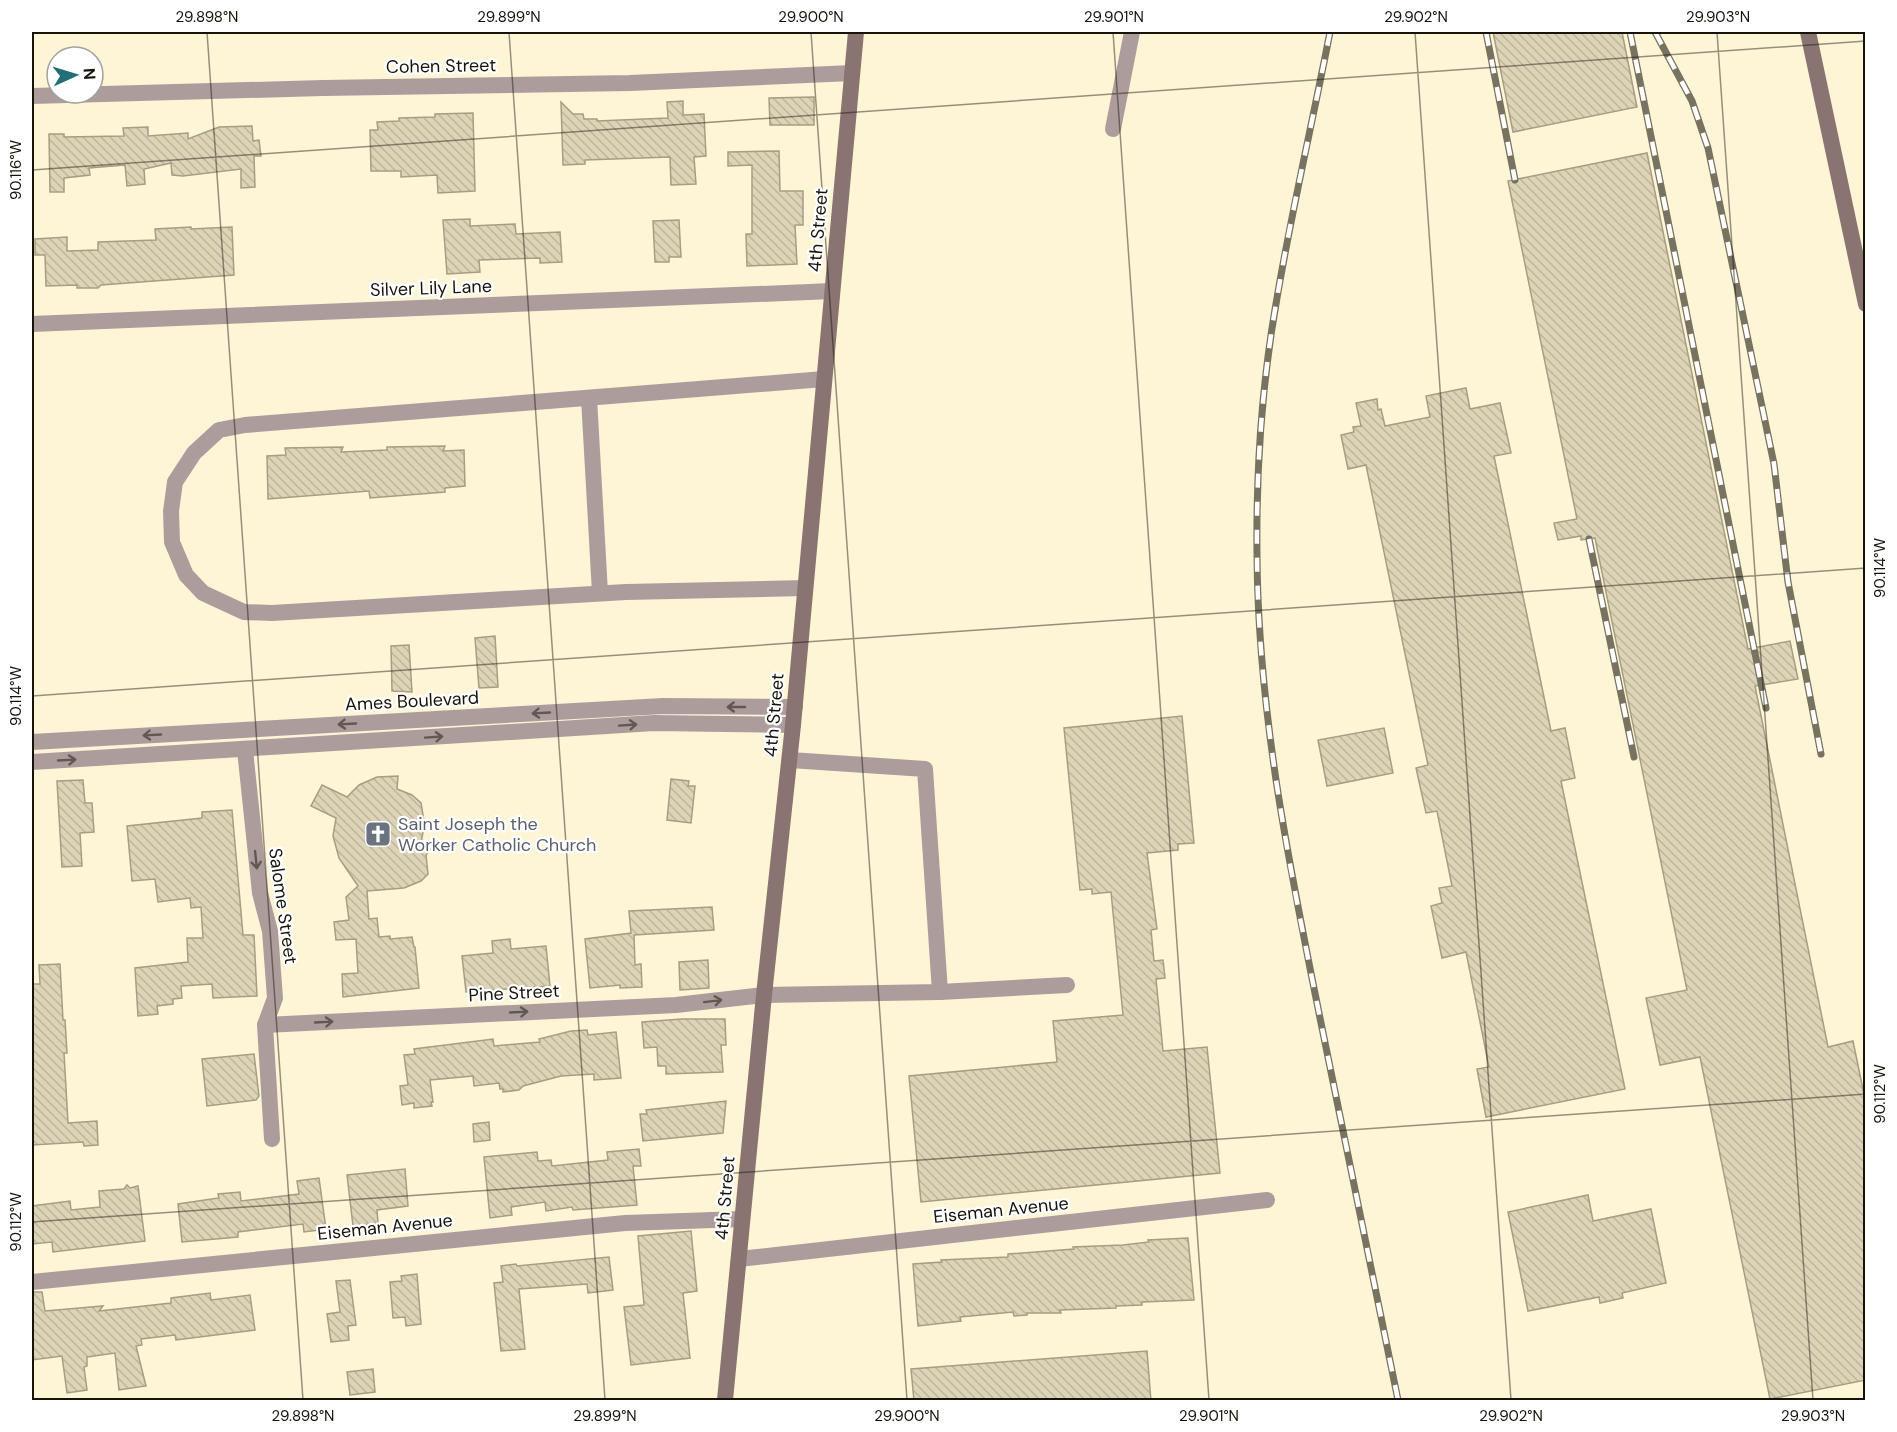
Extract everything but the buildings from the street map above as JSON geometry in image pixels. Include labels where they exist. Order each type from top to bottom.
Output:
[{"type":"main road","name":"4th Street","points":[[725,1401],[764,995],[790,760],[856,32]]},
{"type":"main road","points":[[1808,32],[1866,304]]},
{"type":"street","points":[[1113,129],[1132,32]]},
{"type":"street","name":"Cohen Street","points":[[32,96],[630,82],[852,73]]},
{"type":"street","name":"Silver Lily Lane","points":[[32,324],[832,291]]},
{"type":"street","points":[[805,588],[600,593],[272,613],[244,612],[203,593],[186,575],[172,542],[171,511],[176,482],[194,453],[219,430],[245,425],[824,379]]},
{"type":"street","points":[[589,398],[600,593]]},
{"type":"street","name":"Ames Boulevard","points":[[32,742],[663,706],[795,707]]},
{"type":"street","name":"Ames Boulevard","points":[[32,762],[654,723],[793,725]]},
{"type":"street","name":"Salome Street","points":[[245,750],[260,893],[270,931],[275,998],[265,1024],[272,1139]]},
{"type":"street","points":[[790,760],[925,770],[940,992]]},
{"type":"street","name":"Pine Street","points":[[265,1024],[676,1005],[764,995],[940,992],[1067,985]]},
{"type":"street","name":"Eiseman Avenue","points":[[739,1259],[1267,1200]]},
{"type":"street","name":"Eiseman Avenue","points":[[32,1282],[625,1223],[742,1219]]},
{"type":"railway","points":[[1330,32],[1289,231],[1267,362],[1258,491],[1259,614],[1269,730],[1287,845],[1308,960],[1398,1400]]},
{"type":"railway","points":[[1486,32],[1515,180]]},
{"type":"railway","points":[[1630,32],[1766,708]]},
{"type":"railway","points":[[1655,32],[1692,101],[1708,148],[1774,464],[1788,582],[1821,754]]},
{"type":"railway","points":[[1589,539],[1634,757]]},
{"type":"place","name":"Saint Joseph the Worker Catholic Church","points":[[378,834]]}]
